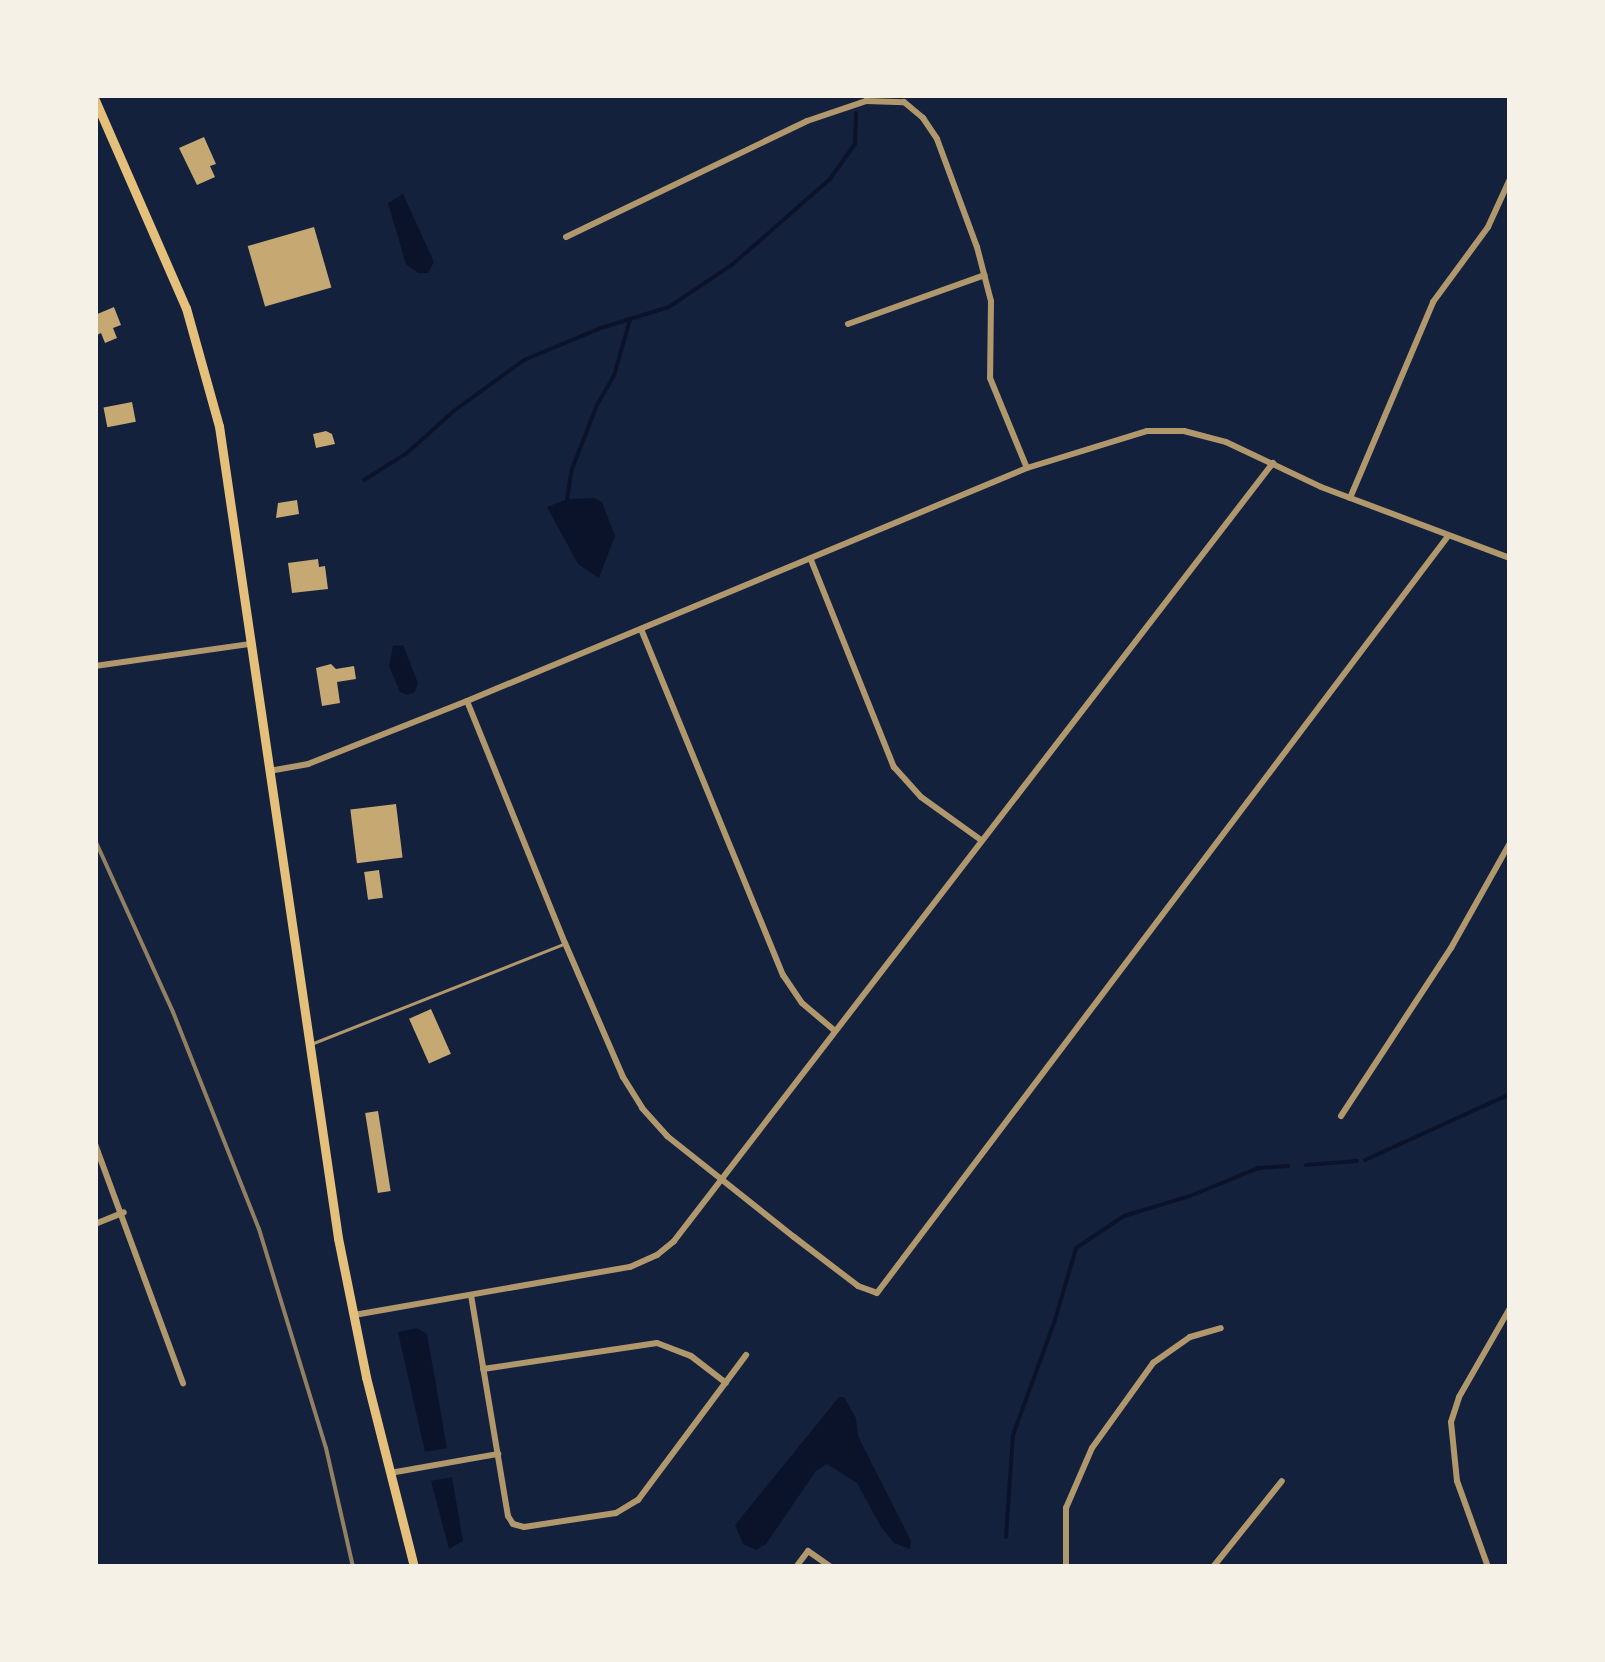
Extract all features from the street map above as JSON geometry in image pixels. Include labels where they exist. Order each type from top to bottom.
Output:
[{"type":"main road","points":[[95,100],[186,308],[209,382],[252,644],[308,1045],[354,1315],[414,1567]]},
{"type":"street","points":[[566,237],[808,121],[872,100],[905,99],[938,138],[985,274],[991,301],[990,378],[1026,468]]},
{"type":"street","points":[[1350,498],[1433,302],[1488,227],[1510,180]]},
{"type":"street","points":[[848,324],[985,274]]},
{"type":"street","points":[[269,772],[308,764],[467,702],[1026,468],[1126,434],[1169,430],[1226,442],[1350,498],[1510,558]]},
{"type":"street","points":[[354,1315],[644,1262],[674,1241],[1273,464]]},
{"type":"street","points":[[467,702],[565,943],[623,1076],[642,1108],[667,1136],[871,1294],[881,1291],[1448,536]]},
{"type":"street","points":[[811,560],[894,767],[921,797],[980,840]]},
{"type":"street","points":[[641,629],[783,975],[802,1003],[835,1031]]},
{"type":"street","points":[[95,666],[252,644]]},
{"type":"street","points":[[1342,1116],[1451,948],[1510,843]]},
{"type":"street","points":[[95,1144],[124,1212],[183,1383]]},
{"type":"street","points":[[95,1224],[124,1212]]},
{"type":"street","points":[[471,1295],[513,1524],[524,1528],[616,1513],[638,1500],[746,1355]]},
{"type":"street","points":[[1488,1567],[1457,1481],[1451,1422],[1459,1396],[1510,1308]]},
{"type":"street","points":[[1066,1567],[1066,1508],[1092,1448],[1154,1363],[1190,1338],[1222,1328]]},
{"type":"street","points":[[483,1370],[638,1342],[656,1343],[691,1356],[726,1383]]},
{"type":"street","points":[[389,1473],[498,1454]]},
{"type":"street","points":[[1213,1567],[1282,1481]]},
{"type":"street","points":[[796,1567],[808,1551],[831,1567]]},
{"type":"lane","points":[[308,1045],[565,943]]},
{"type":"water","points":[[403,194],[434,262],[428,273],[418,273],[406,264],[388,203]]},
{"type":"water","points":[[594,498],[602,502],[615,536],[599,578],[578,564],[547,507],[567,499]]},
{"type":"water","points":[[403,645],[418,683],[415,692],[408,695],[400,692],[389,666],[393,646]]},
{"type":"water","points":[[417,1328],[427,1334],[447,1448],[425,1452],[398,1332]]},
{"type":"water","points":[[839,1397],[844,1397],[856,1418],[858,1436],[911,1541],[910,1549],[894,1543],[881,1527],[857,1483],[827,1464],[816,1471],[766,1544],[756,1550],[743,1544],[735,1525]]},
{"type":"water","points":[[452,1477],[463,1541],[449,1549],[431,1481]]},
{"type":"building","points":[[204,137],[216,164],[210,166],[215,177],[197,185],[179,148]]},
{"type":"building","points":[[314,227],[331,288],[265,307],[248,246]]},
{"type":"building","points":[[114,307],[121,325],[113,328],[117,338],[105,343],[101,333],[95,336],[95,315]]},
{"type":"building","points":[[132,402],[136,422],[107,427],[104,408]]},
{"type":"building","points":[[313,434],[332,434],[335,444],[316,448]]},
{"type":"building","points":[[297,500],[299,514],[276,518],[278,503]]},
{"type":"building","points":[[318,559],[319,567],[325,566],[328,589],[292,593],[288,563]]},
{"type":"building","points":[[331,664],[336,669],[354,666],[356,679],[337,682],[340,703],[322,706],[316,668]]},
{"type":"building","points":[[396,804],[403,858],[357,863],[350,810]]},
{"type":"building","points":[[379,870],[383,898],[368,900],[364,872]]},
{"type":"building","points":[[431,1009],[451,1054],[429,1064],[409,1019]]},
{"type":"building","points":[[378,1111],[391,1191],[378,1193],[365,1113]]},
{"type":"waterway","points":[[364,480],[407,453],[455,410],[524,360],[601,328],[669,307],[733,264],[830,179],[855,144],[856,113]]},
{"type":"waterway","points":[[567,499],[572,469],[597,405],[614,376],[630,320]]},
{"type":"waterway","points":[[1365,1160],[1510,1094]]},
{"type":"waterway","points":[[1306,1165],[1357,1161]]},
{"type":"waterway","points":[[1006,1537],[1013,1435],[1055,1320],[1076,1248],[1124,1216],[1190,1196],[1258,1168],[1288,1166]]},
{"type":"railway","points":[[95,840],[173,1012],[259,1229],[326,1448],[353,1567]]}]
